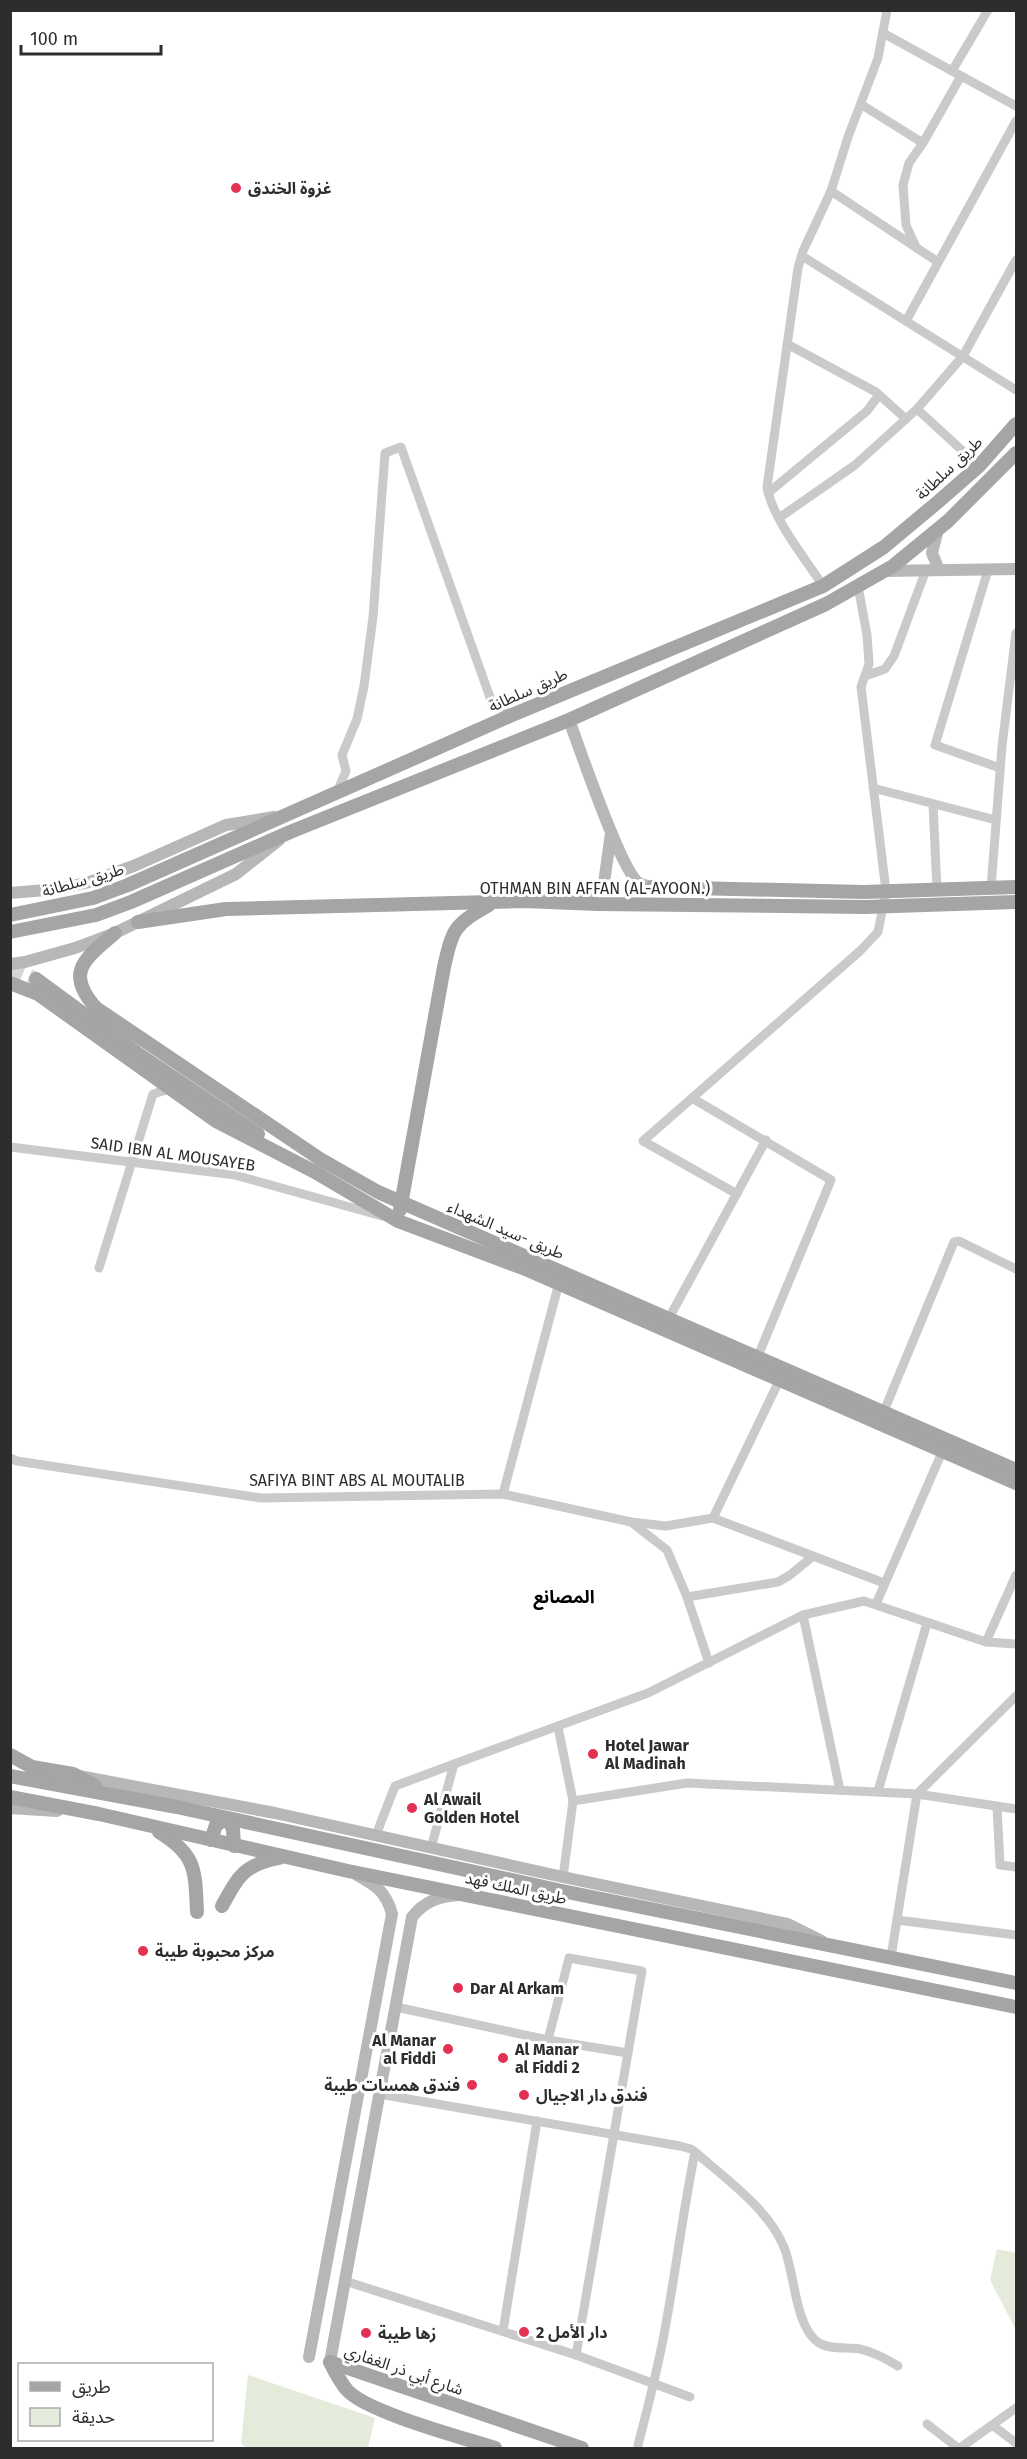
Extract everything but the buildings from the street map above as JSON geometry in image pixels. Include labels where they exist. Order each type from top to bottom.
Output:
[{"type":"main road","name":"طريق سلطانة","points":[[10,915],[93,898],[128,885],[512,715],[823,586],[884,547],[980,466],[1017,424]]},
{"type":"main road","name":"طريق سلطانة","points":[[10,932],[96,915],[184,880],[290,832],[569,720],[826,604],[893,566],[938,529],[1017,453]]},
{"type":"main road","name":"OTHMAN BIN AFFAN (AL-AYOON.)","points":[[653,887],[796,892],[1017,887]]},
{"type":"main road","name":"OTHMAN BIN AFFAN (AL-AYOON.)","points":[[138,922],[226,909],[525,901],[884,907],[1017,902]]},
{"type":"main road","points":[[398,1221],[452,934],[463,919],[494,902]]},
{"type":"main road","name":"طريق -سيد الشهداء","points":[[115,933],[86,958],[81,970],[80,983],[83,994],[96,1008],[320,1159],[378,1192],[884,1411],[1016,1472]]},
{"type":"main road","points":[[36,979],[137,1053],[315,1172]]},
{"type":"main road","name":"طريق -سيد الشهداء","points":[[10,983],[38,994],[216,1120],[315,1172],[398,1221],[559,1283],[943,1450],[1016,1472]]},
{"type":"main road","points":[[10,1755],[32,1767],[73,1774],[108,1793]]},
{"type":"main road","name":"طريق الملك فهد","points":[[10,1776],[108,1793],[178,1800],[227,1818],[562,1891],[1017,1983]]},
{"type":"main road","name":"طريق الملك فهد","points":[[10,1797],[99,1814],[284,1857],[1017,2007]]},
{"type":"main road","points":[[211,1840],[216,1825],[227,1818],[233,1829],[234,1846]]},
{"type":"main road","points":[[146,1825],[172,1840],[186,1852],[196,1878],[197,1912]]},
{"type":"main road","points":[[222,1906],[243,1873],[256,1863],[284,1857]]},
{"type":"main road","name":"شارع أبي ذر الغفاري","points":[[330,2362],[348,2392],[364,2402],[495,2448]]},
{"type":"main road","name":"شارع أبي ذر الغفاري","points":[[330,2362],[582,2448]]},
{"type":"street","points":[[823,586],[779,518],[767,487],[802,256],[831,191],[848,137],[862,105],[878,58],[887,10]]},
{"type":"street","points":[[952,71],[988,10]]},
{"type":"street","points":[[883,33],[1017,106]]},
{"type":"street","points":[[916,248],[906,225],[903,185],[909,163],[961,76]]},
{"type":"street","points":[[862,105],[923,143]]},
{"type":"street","points":[[906,321],[1017,121]]},
{"type":"street","points":[[831,191],[938,262]]},
{"type":"street","points":[[802,256],[1017,390]]},
{"type":"street","points":[[779,518],[855,465],[917,409],[963,356],[1017,260]]},
{"type":"street","points":[[788,344],[879,395],[906,419]]},
{"type":"street","points":[[768,493],[867,411],[879,395]]},
{"type":"street","points":[[917,409],[980,466]]},
{"type":"street","points":[[337,792],[346,771],[342,754],[357,719],[364,686],[373,617],[385,453],[401,447],[492,703],[512,715]]},
{"type":"street","points":[[865,676],[885,669],[894,656],[933,570],[932,553],[938,529]]},
{"type":"street","points":[[883,571],[1017,569]]},
{"type":"street","points":[[988,570],[934,745],[1000,768]]},
{"type":"street","points":[[737,1194],[643,1141],[860,951],[878,932],[886,891],[861,687],[869,664],[867,635],[858,586]]},
{"type":"street","points":[[991,888],[1000,768],[1017,633]]},
{"type":"street","points":[[569,720],[611,832],[629,870],[638,883],[653,887]]},
{"type":"street","points":[[873,788],[996,820]]},
{"type":"street","points":[[933,804],[937,890]]},
{"type":"street","points":[[10,893],[58,889],[90,882],[136,865],[226,825],[287,814]]},
{"type":"street","points":[[10,964],[25,963],[115,933],[236,873],[290,832]]},
{"type":"street","points":[[566,903],[598,890],[604,883],[611,832]]},
{"type":"street","points":[[99,1268],[134,1162],[153,1094],[170,1089]]},
{"type":"street","points":[[692,1098],[831,1180],[758,1356]]},
{"type":"street","points":[[669,1318],[766,1140]]},
{"type":"street","name":"SAID IBN AL MOUSAYEB","points":[[10,1147],[235,1175],[398,1221]]},
{"type":"street","points":[[884,1411],[954,1242],[959,1240],[1017,1269]]},
{"type":"street","points":[[503,1494],[559,1283]]},
{"type":"street","points":[[780,1379],[713,1518],[884,1583]]},
{"type":"street","points":[[876,1604],[943,1450]]},
{"type":"street","name":"SAFIYA BINT ABS AL MOUTALIB","points":[[10,1458],[17,1461],[261,1498],[503,1494],[631,1522],[666,1526],[713,1518]]},
{"type":"street","points":[[631,1522],[667,1550],[687,1597],[709,1663]]},
{"type":"street","points":[[687,1597],[778,1582],[812,1557]]},
{"type":"street","points":[[986,1642],[1017,1575]]},
{"type":"street","points":[[376,1835],[395,1786],[648,1694],[803,1615],[864,1601],[986,1642],[1017,1644]]},
{"type":"street","points":[[803,1615],[840,1790]]},
{"type":"street","points":[[878,1791],[927,1623]]},
{"type":"street","points":[[891,1957],[917,1794],[1017,1696]]},
{"type":"street","points":[[558,1727],[573,1802],[563,1877]]},
{"type":"street","points":[[10,1762],[32,1767]]},
{"type":"street","points":[[431,1848],[454,1764]]},
{"type":"street","points":[[73,1774],[178,1800],[376,1835],[788,1924],[829,1945]]},
{"type":"street","points":[[573,1802],[687,1783],[917,1794],[1017,1809]]},
{"type":"street","points":[[997,1806],[1000,1865],[1017,1867]]},
{"type":"street","points":[[10,1808],[99,1814]]},
{"type":"street","points":[[309,2357],[392,1914],[387,1897],[372,1883],[348,1870]]},
{"type":"street","points":[[330,2362],[412,1917],[421,1905],[433,1899],[463,1894]]},
{"type":"street","points":[[897,1920],[1017,1935]]},
{"type":"street","points":[[548,2040],[569,1958],[642,1971],[576,2355]]},
{"type":"street","points":[[396,2007],[548,2040],[628,2053]]},
{"type":"street","points":[[379,2094],[691,2149],[769,2219],[785,2248],[800,2313],[814,2338],[821,2344],[875,2353],[898,2366]]},
{"type":"street","points":[[503,2331],[537,2121]]},
{"type":"street","points":[[638,2445],[654,2384],[695,2152]]},
{"type":"street","points":[[345,2281],[576,2355],[690,2397]]},
{"type":"street","points":[[927,2424],[959,2448],[1017,2408]]},
{"type":"street","points":[[992,2425],[1017,2443]]},
{"type":"green space","points":[[997,2249],[1016,2253],[1016,2330],[990,2280]]},
{"type":"green space","points":[[248,2375],[375,2418],[368,2448],[247,2448],[241,2444]]},
{"type":"tunnel","points":[[10,968],[36,979]]},
{"type":"place","name":"غزوة الخندق","points":[[236,188]]},
{"type":"place","name":"Hotel Jawar Al Madinah","points":[[593,1754]]},
{"type":"place","name":"Al Awail Golden Hotel","points":[[412,1808]]},
{"type":"place","name":"مركز محبوبة طيبة","points":[[143,1951]]},
{"type":"place","name":"Dar Al Arkam","points":[[458,1988]]},
{"type":"place","name":"Al Manar al Fiddi","points":[[448,2049]]},
{"type":"place","name":"Al Manar al Fiddi 2","points":[[503,2058]]},
{"type":"place","name":"فندق همسات طيبة","points":[[472,2085]]},
{"type":"place","name":"فندق دار الاجيال","points":[[524,2095]]},
{"type":"place","name":"دار الأمل 2","points":[[524,2332]]},
{"type":"place","name":"زها طيبة","points":[[366,2333]]},
{"type":"district","name":"المصانع","points":[[564,1597]]}]
